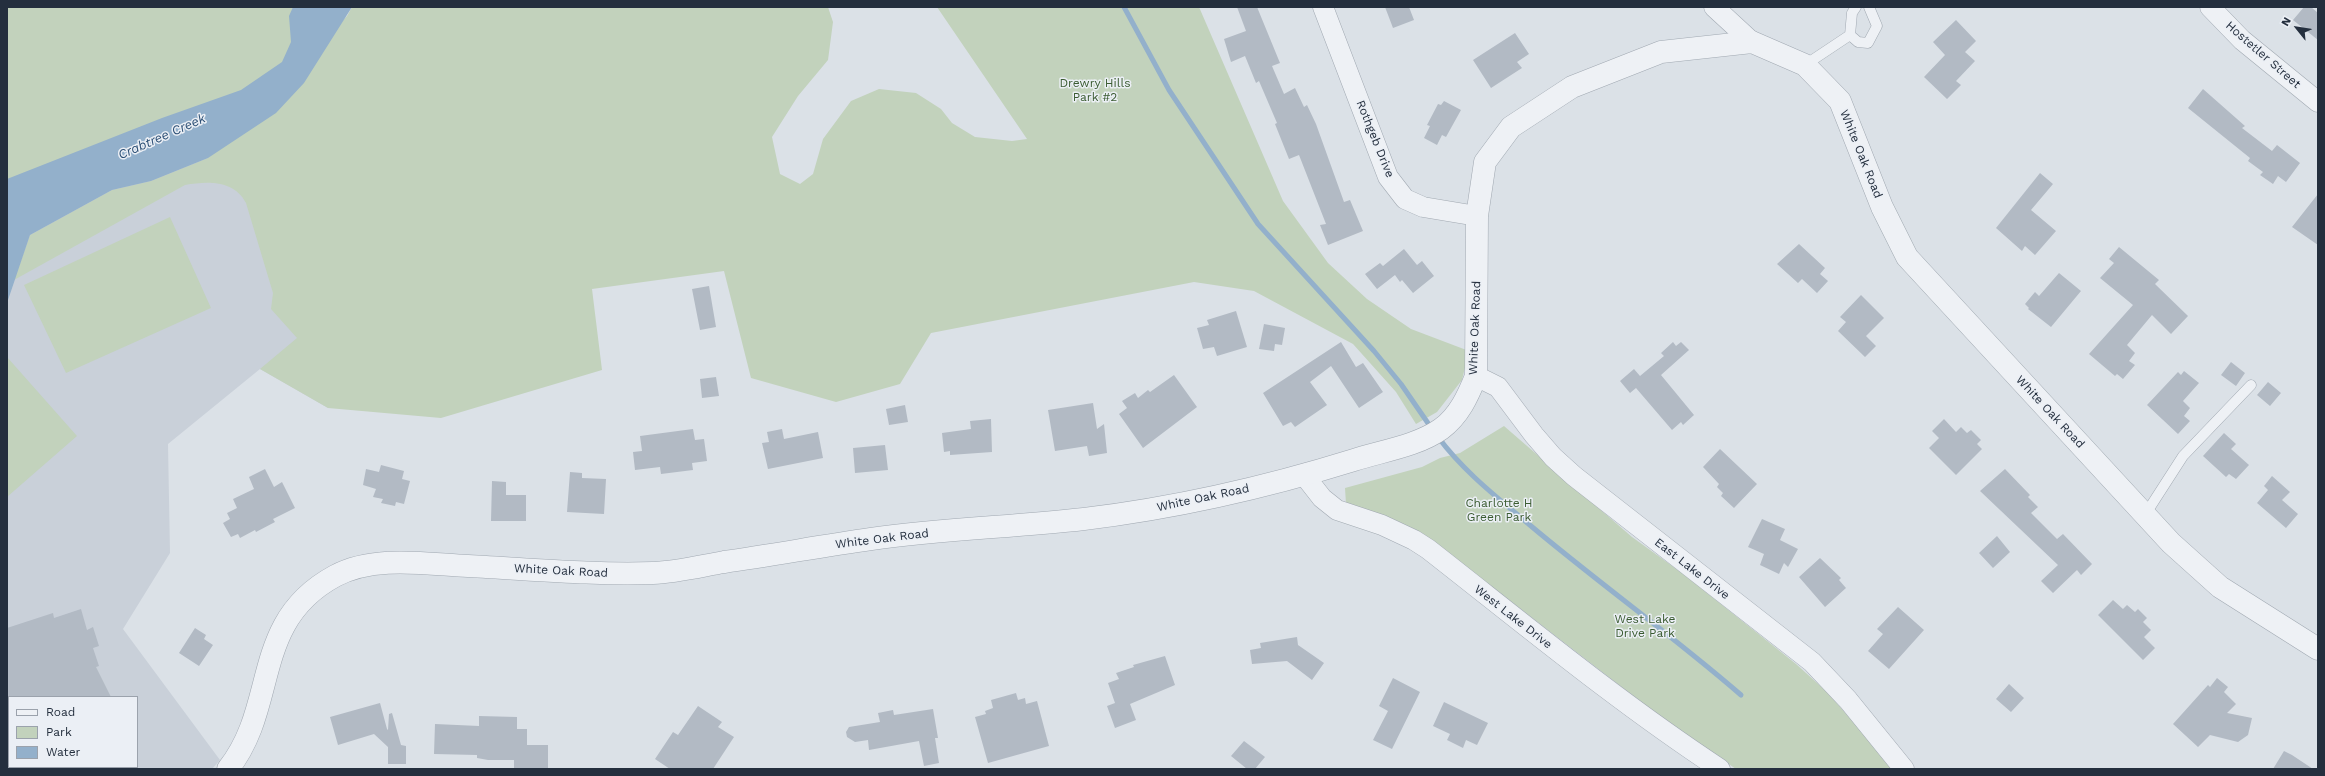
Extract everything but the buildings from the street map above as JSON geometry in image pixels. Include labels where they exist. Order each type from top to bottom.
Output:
[{"type":"street","name":"Rothgeb Drive","points":[[1323,7],[1388,177],[1405,199],[1423,207],[1477,216]]},
{"type":"street","points":[[1714,7],[1752,42]]},
{"type":"street","name":"Hostetler Street","points":[[2210,7],[2242,40],[2318,102]]},
{"type":"street","name":"White Oak Road","points":[[228,769],[244,746],[254,723],[264,681],[280,631],[309,595],[334,577],[353,569],[381,564],[412,564],[608,573],[657,573],[870,539],[1083,519],[1131,513],[1169,506],[1304,475],[1422,439],[1442,429],[1456,415],[1468,398],[1476,376],[1477,216],[1485,162],[1511,127],[1572,88],[1661,52],[1752,42],[1805,65],[1840,101],[1882,207],[1907,256],[2170,543],[2220,587],[2318,648]]},
{"type":"street","name":"East Lake Drive","points":[[1476,376],[1498,387],[1552,457],[1574,476],[1812,662],[1848,700],[1904,769]]},
{"type":"street","name":"West Lake Drive","points":[[1304,475],[1322,498],[1337,510],[1382,525],[1414,540],[1428,549],[1564,656],[1664,731],[1720,769]]},
{"type":"lane","points":[[1805,65],[1850,34],[1852,13],[1856,7]]},
{"type":"lane","points":[[1850,34],[1858,42],[1868,43],[1877,26],[1869,7]]},
{"type":"lane","points":[[2145,515],[2183,456],[2251,385]]},
{"type":"shaded area","points":[[293,74],[328,408],[260,369],[168,444],[170,553],[123,629],[220,760],[212,769],[7,769],[7,214]]},
{"type":"green space","points":[[7,7],[324,7],[293,74],[7,214]]},
{"type":"green space","name":"Drewry Hills Park #2","points":[[352,7],[828,7],[833,22],[828,60],[798,96],[772,137],[780,174],[800,184],[813,174],[823,139],[851,101],[879,89],[916,93],[941,109],[952,123],[975,137],[1012,141],[1027,139],[937,7],[1199,7],[1283,201],[1328,263],[1367,299],[1411,329],[1469,351],[1462,380],[1437,412],[1416,424],[1396,392],[1353,344],[1254,291],[1194,282],[931,333],[900,384],[836,402],[751,378],[724,271],[592,289],[602,370],[441,418],[328,408],[260,369],[297,338],[271,309],[273,293],[246,203],[241,195],[235,190],[227,186],[211,183],[185,185],[14,280],[30,235],[112,190],[151,181],[208,158],[347,16]]},
{"type":"green space","points":[[170,217],[211,308],[66,373],[24,285]]},
{"type":"green space","points":[[7,357],[77,436],[7,497]]},
{"type":"green space","points":[[1504,426],[1632,537],[1682,573],[1796,664],[1826,691],[1895,769],[1736,769],[1672,726],[1509,600],[1346,504],[1345,488],[1422,467],[1440,458],[1460,453]]},
{"type":"water","name":"Crabtree Creek","points":[[293,7],[352,7],[304,83],[276,113],[208,158],[151,181],[112,190],[30,235],[7,303],[7,179],[162,118],[241,90],[282,62],[291,42],[289,16]]},
{"type":"waterway","points":[[1124,7],[1169,90],[1258,224],[1374,351],[1401,384],[1432,429]]},
{"type":"waterway","points":[[1438,437],[1459,462],[1494,495],[1741,695]]},
{"type":"park label","name":"Charlotte H Green Park","points":[[1499,510]]},
{"type":"park label","name":"West Lake Drive Park","points":[[1645,626]]}]
